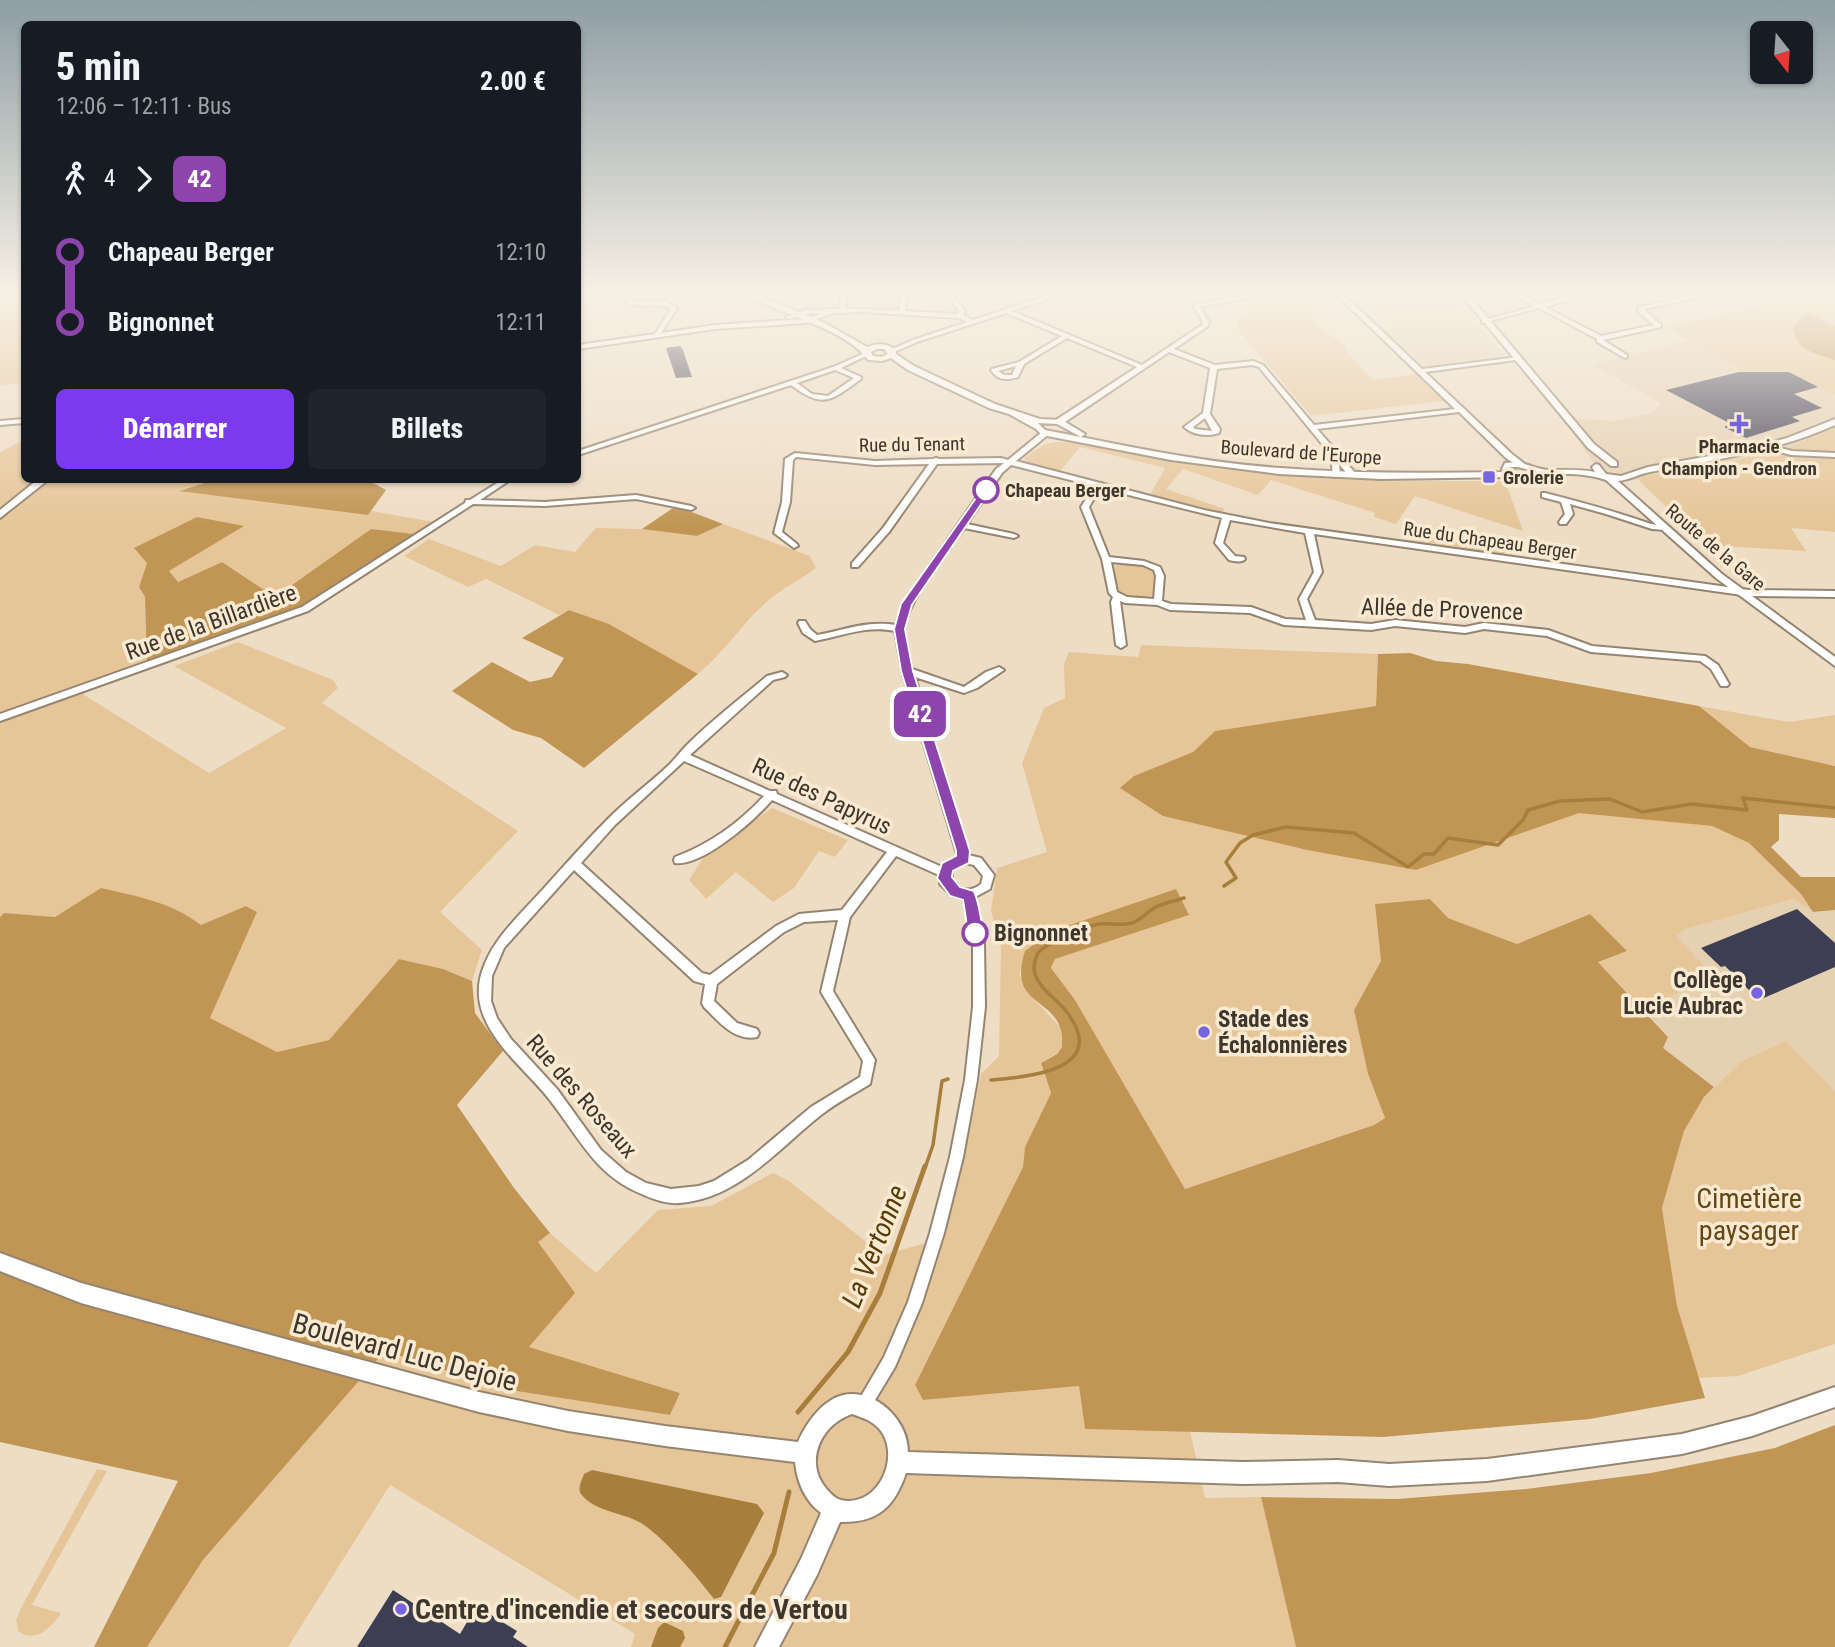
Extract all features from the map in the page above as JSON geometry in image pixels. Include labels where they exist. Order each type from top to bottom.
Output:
[{"type":"main road","points":[[0,515],[39,483]]},
{"type":"main road","name":"Boulevard Luc Dejoie","points":[[0,1262],[81,1293],[479,1402],[568,1421],[806,1453]]},
{"type":"main road","points":[[899,1462],[1243,1473],[1338,1471],[1389,1475],[1487,1470],[1682,1444],[1752,1426],[1835,1397]]},
{"type":"main road","points":[[852,1404],[864,1405],[881,1414],[892,1428],[899,1462],[895,1479],[877,1503],[856,1512],[834,1509],[822,1501],[814,1490],[808,1477],[806,1453],[812,1433],[829,1413],[852,1404]]},
{"type":"main road","points":[[767,1647],[809,1567],[834,1509]]},
{"type":"street","points":[[581,452],[829,370]]},
{"type":"street","points":[[792,382],[810,396],[829,398],[859,378],[839,370]]},
{"type":"street","points":[[915,370],[1044,428],[1062,428],[1138,370]]},
{"type":"street","points":[[1206,414],[1214,370]]},
{"type":"street","points":[[1263,370],[1353,475]]},
{"type":"street","points":[[1421,371],[1429,370]]},
{"type":"street","points":[[1526,370],[1591,446],[1628,470],[1628,477]]},
{"type":"street","points":[[1421,371],[1461,410],[1509,467],[1527,470],[1581,471],[1606,477],[1628,477],[1642,471],[1699,463],[1772,447],[1835,422]]},
{"type":"street","points":[[1311,427],[1461,410]]},
{"type":"street","points":[[0,423],[21,421]]},
{"type":"street","points":[[964,859],[907,671],[900,629],[907,604],[964,526],[999,471],[1044,428],[1062,428]]},
{"type":"street","name":"Boulevard de l'Europe","points":[[1062,428],[1115,445],[1231,466],[1335,475],[1486,474],[1509,467],[1527,470]]},
{"type":"street","points":[[1591,446],[1596,466]]},
{"type":"street","points":[[1772,447],[1791,453],[1832,455],[1835,464]]},
{"type":"street","name":"Rue du Tenant","points":[[794,546],[778,533],[786,502],[789,459],[802,455],[875,463],[994,459],[1008,462]]},
{"type":"street","points":[[1335,455],[1335,475]]},
{"type":"street","points":[[855,565],[886,530],[936,460]]},
{"type":"street","name":"Rue du Chapeau Berger","points":[[1008,462],[1227,516],[1309,531],[1744,593],[1831,594]]},
{"type":"street","points":[[1581,471],[1616,464],[1645,466],[1699,463]]},
{"type":"street","name":"Route de la Gare","points":[[1596,466],[1665,528],[1744,593],[1835,662]]},
{"type":"street","name":"Route de la Gare","points":[[1628,477],[1631,487],[1655,512],[1744,593]]},
{"type":"street","name":"Rue de la Billardière","points":[[0,718],[305,609],[501,483]]},
{"type":"street","points":[[1098,485],[1085,507],[1106,559],[1113,593],[1118,597],[1115,602],[1121,645]]},
{"type":"street","points":[[1545,495],[1652,527],[1665,528]]},
{"type":"street","points":[[469,502],[545,504],[636,497],[691,509]]},
{"type":"street","points":[[1563,522],[1569,514],[1565,502]]},
{"type":"street","points":[[1227,516],[1219,543],[1232,558],[1241,559]]},
{"type":"street","points":[[964,526],[1014,536]]},
{"type":"street","points":[[1309,531],[1318,572],[1303,599],[1311,623]]},
{"type":"street","points":[[1106,559],[1149,563],[1157,568],[1160,572],[1158,602]]},
{"type":"street","points":[[1831,594],[1835,605]]},
{"type":"street","name":"Allée de Provence","points":[[1118,597],[1158,602],[1170,607],[1251,610],[1284,622],[1371,627],[1395,622],[1465,630],[1484,626],[1548,633],[1591,649],[1702,658],[1716,667],[1724,684]]},
{"type":"street","points":[[802,623],[806,631],[815,638],[835,636],[865,625],[876,624],[900,629]]},
{"type":"street","points":[[907,671],[964,690],[972,688],[986,674],[999,670]]},
{"type":"street","name":"Rue des Roseaux","points":[[782,675],[770,678],[611,822],[500,945],[487,968],[484,988],[486,1007],[492,1022],[554,1095],[580,1134],[614,1172],[647,1190],[678,1196],[717,1186],[763,1157],[818,1109],[866,1080],[869,1060],[827,992],[845,915],[893,852]]},
{"type":"street","name":"Rue des Papyrus","points":[[683,756],[945,873]]},
{"type":"street","points":[[679,860],[699,854],[758,811],[772,794]]},
{"type":"street","points":[[964,859],[977,861],[989,875],[989,881],[982,890],[969,895],[946,884],[945,873],[951,863],[964,859]]},
{"type":"street","points":[[574,863],[698,977],[712,981]]},
{"type":"street","points":[[864,1405],[879,1386],[928,1262],[960,1143],[978,1025],[978,959],[973,907],[969,895]]},
{"type":"street","points":[[753,1033],[733,1027],[708,1003],[712,981],[780,929],[803,917],[845,915]]},
{"type":"shaded area","points":[[1602,370],[1788,371],[1835,395],[1835,428],[1789,447],[1742,459],[1656,473],[1639,480],[1606,481],[1563,418],[1615,421],[1651,413],[1661,404]]},
{"type":"shaded area","points":[[204,483],[373,483],[386,490],[368,515],[179,491]]},
{"type":"shaded area","points":[[676,506],[723,524],[697,536],[642,529]]},
{"type":"shaded area","points":[[197,517],[244,526],[169,571],[178,582],[222,562],[275,597],[371,529],[415,534],[324,596],[263,623],[147,664],[145,597],[139,587],[147,563],[134,548]]},
{"type":"shaded area","points":[[569,610],[609,624],[698,674],[584,768],[541,738],[513,730],[452,691],[492,662],[530,682],[552,677],[564,658],[522,638]]},
{"type":"shaded area","points":[[1410,653],[1436,661],[1468,664],[1699,706],[1750,747],[1835,766],[1835,818],[1779,814],[1779,840],[1771,847],[1801,877],[1835,877],[1835,910],[1813,912],[1801,894],[1749,843],[1712,826],[1579,813],[1416,870],[1307,850],[1163,816],[1120,788],[1134,776],[1193,752],[1215,731],[1376,706],[1378,654]]},
{"type":"shaded area","points":[[101,888],[166,905],[201,925],[246,906],[257,912],[210,1018],[277,1052],[329,1040],[399,959],[443,969],[472,981],[475,1013],[503,1051],[457,1105],[514,1188],[550,1233],[538,1242],[575,1293],[529,1347],[680,1393],[670,1415],[504,1389],[385,1351],[203,1560],[147,1647],[94,1647],[178,1481],[0,1442],[0,917],[4,913],[55,917]]},
{"type":"shaded area","points":[[1176,889],[1189,915],[1055,959],[1051,968],[1075,1000],[1185,1189],[1374,1125],[1385,1118],[1368,1074],[1354,1010],[1381,961],[1375,904],[1430,899],[1448,918],[1517,944],[1590,914],[1627,951],[1598,962],[1668,1037],[1663,1048],[1714,1087],[1704,1097],[1684,1131],[1662,1208],[1677,1306],[1705,1398],[1590,1419],[1383,1437],[1085,1429],[1079,1386],[923,1400],[915,1385],[1023,1167],[1025,1147],[1051,1093],[1041,1063],[1057,1054],[1062,1047],[1061,1030],[1056,1019],[1026,991],[1022,981],[1021,969],[1025,951],[1049,933]]},
{"type":"shaded area","name":"Collège Lucie Aubrac","points":[[1795,899],[1813,912],[1835,910],[1835,1091],[1786,1041],[1742,1061],[1714,1087],[1663,1048],[1668,1036],[1642,1008],[1716,978],[1675,935],[1685,929]]},
{"type":"shaded area","points":[[1835,1425],[1835,1647],[1296,1647],[1261,1497],[1397,1499],[1526,1489],[1651,1473],[1775,1448]]},
{"type":"shaded area","points":[[592,1470],[757,1504],[764,1513],[721,1597],[714,1599],[672,1549],[644,1525],[629,1517],[602,1509],[587,1500],[581,1494],[580,1487],[584,1474]]},
{"type":"shaded area","points":[[664,1622],[683,1631],[685,1638],[680,1647],[651,1647],[658,1628]]},
{"type":"green space","points":[[0,370],[21,370],[21,383],[0,386]]},
{"type":"green space","points":[[1272,370],[1364,370],[1373,380],[1415,374],[1444,401],[1311,416]]},
{"type":"green space","points":[[1740,370],[1835,370],[1835,395],[1788,371]]},
{"type":"green space","points":[[1835,428],[1835,532],[1791,528],[1806,551],[1707,545],[1639,481],[1643,476],[1742,459],[1789,447]]},
{"type":"green space","points":[[21,442],[21,483],[204,483],[181,490],[367,515],[372,511],[433,522],[415,534],[371,529],[275,597],[222,562],[178,582],[168,571],[147,563],[139,587],[145,597],[147,664],[79,688],[86,696],[209,773],[286,728],[174,666],[238,642],[333,680],[338,688],[322,703],[518,831],[440,912],[482,950],[472,981],[443,969],[399,959],[329,1040],[277,1052],[210,1018],[257,912],[247,906],[201,925],[166,905],[101,889],[55,917],[4,913],[0,917],[0,452]]},
{"type":"green space","points":[[1056,442],[1119,448],[1259,473],[1363,480],[1502,481],[1508,489],[1523,531],[1415,496],[1396,524],[1374,517],[1375,513],[1271,480],[1258,495],[1183,469],[1166,489],[1225,509],[1222,512],[1150,495],[1165,468],[1080,447],[1060,471],[1028,463],[1024,458],[1045,444]]},
{"type":"green space","points":[[723,524],[810,556],[816,568],[770,599],[698,674],[609,624],[569,610],[559,615],[486,579],[468,587],[404,556],[429,539],[501,566],[535,545],[575,552],[596,528],[642,529],[697,536]]},
{"type":"green space","points":[[1422,524],[1506,550],[1504,554],[1410,540]]},
{"type":"green space","points":[[1121,563],[1153,569],[1155,594],[1148,598],[1118,595],[1114,590],[1113,567]]},
{"type":"green space","points":[[1141,645],[1378,654],[1376,706],[1215,731],[1193,752],[1134,776],[1163,816],[1307,850],[1416,870],[1579,812],[1712,826],[1749,843],[1801,894],[1813,912],[1794,899],[1685,929],[1676,936],[1716,978],[1642,1008],[1597,961],[1627,951],[1590,914],[1517,944],[1448,918],[1430,899],[1375,904],[1381,961],[1354,1010],[1368,1074],[1385,1118],[1374,1125],[1185,1189],[1075,1000],[1051,969],[1055,959],[1188,915],[1067,926],[1035,943],[1019,974],[1030,995],[1061,1028],[1062,1047],[1041,1063],[1051,1093],[1025,1147],[1023,1167],[915,1385],[923,1400],[1079,1386],[1085,1429],[1190,1431],[1205,1498],[1261,1497],[1296,1647],[631,1647],[635,1634],[390,1485],[288,1647],[147,1647],[203,1560],[385,1351],[504,1389],[670,1415],[680,1393],[529,1347],[537,1241],[550,1233],[596,1273],[658,1210],[711,1206],[773,1173],[789,1181],[883,1255],[940,1239],[967,1143],[981,1074],[999,1056],[1001,947],[991,911],[997,868],[1047,852],[1022,763],[1044,708],[1065,698],[1064,664],[1069,652],[1138,657]]},
{"type":"green space","points":[[1699,706],[1789,722],[1835,715],[1835,766],[1750,747]]},
{"type":"green space","points":[[772,808],[848,840],[835,857],[819,851],[794,888],[773,902],[736,872],[706,899],[689,880],[704,857]]},
{"type":"green space","name":"Cimetière paysager","points":[[1786,1041],[1835,1091],[1835,1344],[1738,1376],[1698,1378],[1677,1306],[1662,1208],[1684,1131],[1704,1097],[1742,1061]]},
{"type":"green space","points":[[97,1469],[107,1471],[32,1605],[61,1613],[53,1624],[42,1632],[24,1635],[18,1631],[16,1620],[21,1608]]},
{"type":"building","points":[[673,370],[690,370],[692,377],[676,378]]},
{"type":"building","points":[[1739,372],[1789,372],[1818,387],[1794,394],[1822,408],[1792,417],[1800,421],[1746,438],[1724,427],[1731,424],[1666,390]]},
{"type":"building","points":[[1797,909],[1835,943],[1835,967],[1759,1000],[1725,966],[1721,967],[1701,948]]},
{"type":"building","points":[[393,1590],[460,1634],[470,1617],[466,1614],[472,1603],[517,1631],[513,1637],[528,1647],[357,1647]]},
{"type":"waterway","name":"La Vertonne","points":[[1224,886],[1236,878],[1226,862],[1240,843],[1253,835],[1286,827],[1354,833],[1408,867],[1424,854],[1434,854],[1448,838],[1498,845],[1523,820],[1528,810],[1560,801],[1610,799],[1642,812],[1692,804],[1747,810],[1743,798],[1835,808]]},
{"type":"waterway","name":"La Vertonne","points":[[991,1080],[1026,1076],[1060,1066],[1073,1058],[1079,1046],[1077,1030],[1066,1011],[1037,980],[1035,960],[1042,949],[1100,924],[1132,923],[1157,906],[1184,898]]},
{"type":"waterway","name":"La Vertonne","points":[[925,1168],[933,1145],[942,1081],[948,1079]]},
{"type":"waterway","name":"La Vertonne","points":[[798,1412],[848,1352],[880,1293],[925,1166]]},
{"type":"waterway","name":"La Vertonne","points":[[725,1647],[774,1553],[789,1492]]},
{"type":"bus line","name":"42","points":[[975,933],[969,895],[955,892],[946,884],[944,878],[951,863],[964,859],[963,851],[907,671],[900,629],[907,604],[964,526],[986,490]]},
{"type":"place","name":"Pharmacie Champion - Gendron","points":[[1739,424]]},
{"type":"place","name":"Grolerie","points":[[1489,477]]},
{"type":"place","name":"Chapeau Berger","points":[[986,490]]},
{"type":"place","name":"Bignonnet","points":[[975,933]]},
{"type":"place","name":"Collège Lucie Aubrac","points":[[1757,993]]},
{"type":"place","name":"Stade des Échalonnières","points":[[1204,1032]]},
{"type":"place","name":"Centre d'incendie et secours de Vertou","points":[[401,1609]]}]
